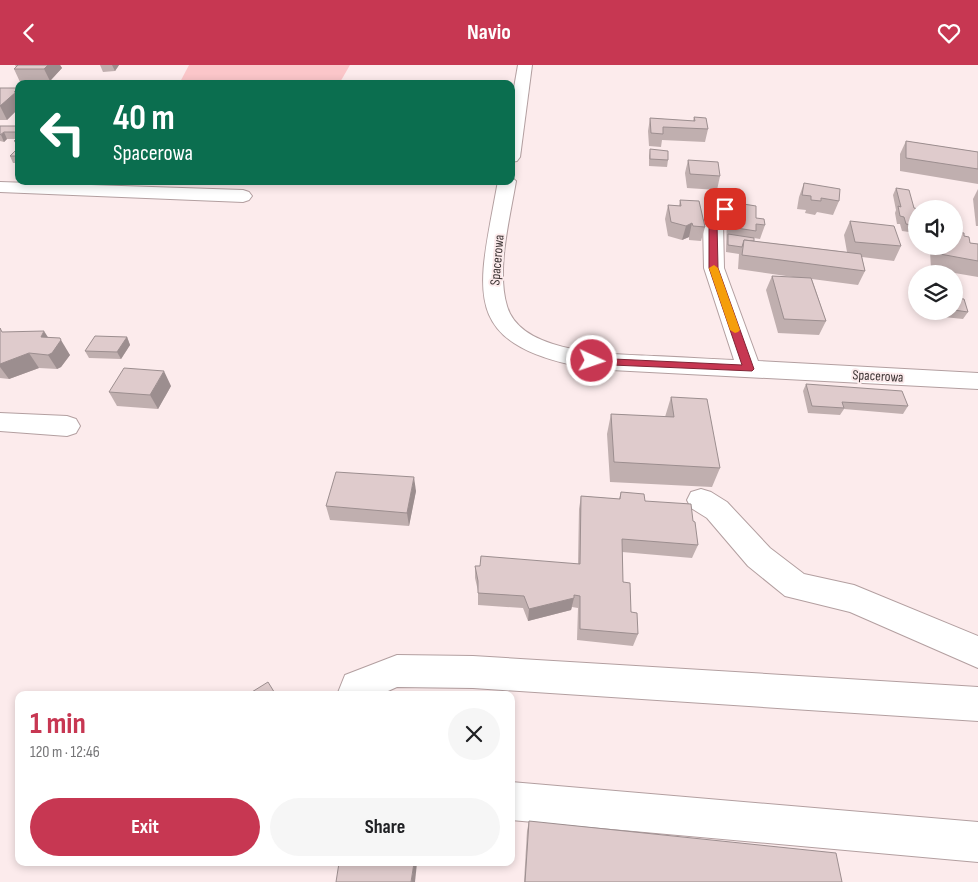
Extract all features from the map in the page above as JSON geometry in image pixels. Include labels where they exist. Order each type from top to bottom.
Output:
[{"type":"street","points":[[515,131],[525,65]]},
{"type":"street","name":"Spacerowa","points":[[506,185],[493,268],[494,298],[500,319],[518,336],[538,347],[563,357],[592,361],[978,381]]},
{"type":"street","points":[[0,187],[243,196]]},
{"type":"street","points":[[725,209],[713,222],[714,268],[749,369]]},
{"type":"street","points":[[0,422],[67,426]]},
{"type":"street","points":[[701,500],[717,510],[759,557],[796,586],[854,599],[978,652]]},
{"type":"street","points":[[356,691],[358,687],[397,671],[474,672],[978,704]]},
{"type":"street","points":[[515,801],[978,842]]},
{"type":"shaded area","points":[[189,65],[350,65],[341,80],[181,80]]},
{"type":"building","points":[[18,65],[48,65],[44,69],[14,69]]},
{"type":"building","points":[[0,88],[15,88],[15,93],[0,106]]},
{"type":"building","points":[[694,117],[706,118],[708,129],[663,127],[663,134],[651,133],[650,118],[695,121]]},
{"type":"building","points":[[0,126],[15,126],[15,132],[4,132],[0,135]]},
{"type":"building","points":[[906,141],[978,152],[978,169],[906,158]]},
{"type":"building","points":[[650,149],[668,151],[668,160],[650,159]]},
{"type":"building","points":[[688,160],[718,162],[720,176],[690,174]]},
{"type":"building","points":[[804,183],[840,189],[839,201],[821,198],[821,201],[811,200],[811,196],[802,195]]},
{"type":"building","points":[[896,188],[909,190],[912,200],[908,200],[908,224],[906,224],[904,217],[900,216],[898,206],[901,207]]},
{"type":"building","points":[[680,200],[699,201],[705,227],[693,226],[692,223],[686,226],[671,222],[668,205],[681,206]]},
{"type":"building","points":[[731,202],[756,206],[756,218],[764,219],[765,225],[756,224],[756,231],[730,227]]},
{"type":"building","points":[[850,221],[894,226],[901,246],[855,242]]},
{"type":"building","points":[[964,233],[964,236],[969,237],[970,243],[978,244],[978,261],[945,255],[963,255]]},
{"type":"building","points":[[728,234],[754,238],[754,241],[744,240],[742,247],[728,245]]},
{"type":"building","points":[[744,240],[861,254],[865,271],[742,255]]},
{"type":"building","points":[[772,276],[811,278],[826,321],[784,319]]},
{"type":"building","points":[[963,299],[964,299],[968,312],[963,311]]},
{"type":"building","points":[[0,328],[2,332],[44,331],[41,337],[60,338],[61,340],[52,353],[48,355],[29,353],[0,364]]},
{"type":"building","points":[[95,336],[127,337],[117,352],[85,351]]},
{"type":"building","points":[[124,368],[164,371],[150,395],[109,392]]},
{"type":"building","points":[[806,384],[902,391],[908,406],[842,402],[844,408],[812,406]]},
{"type":"building","points":[[671,397],[707,399],[720,468],[614,462],[611,414],[674,417]]},
{"type":"building","points":[[336,472],[414,477],[407,513],[326,506]]},
{"type":"building","points":[[621,492],[644,494],[645,501],[691,504],[698,545],[622,539],[623,582],[630,583],[631,612],[637,613],[638,634],[580,629],[580,596],[574,595],[574,598],[529,609],[524,596],[478,593],[475,566],[480,566],[481,556],[580,564],[581,496],[620,499]]},
{"type":"building","points":[[268,682],[274,691],[253,691]]},
{"type":"building","points":[[529,821],[836,853],[842,882],[525,882]]},
{"type":"building","points":[[339,866],[414,866],[411,882],[336,882]]},
{"type":"slow traffic","points":[[714,268],[735,330]]},
{"type":"route","points":[[592,361],[749,369],[714,268],[713,222],[725,209]]}]
